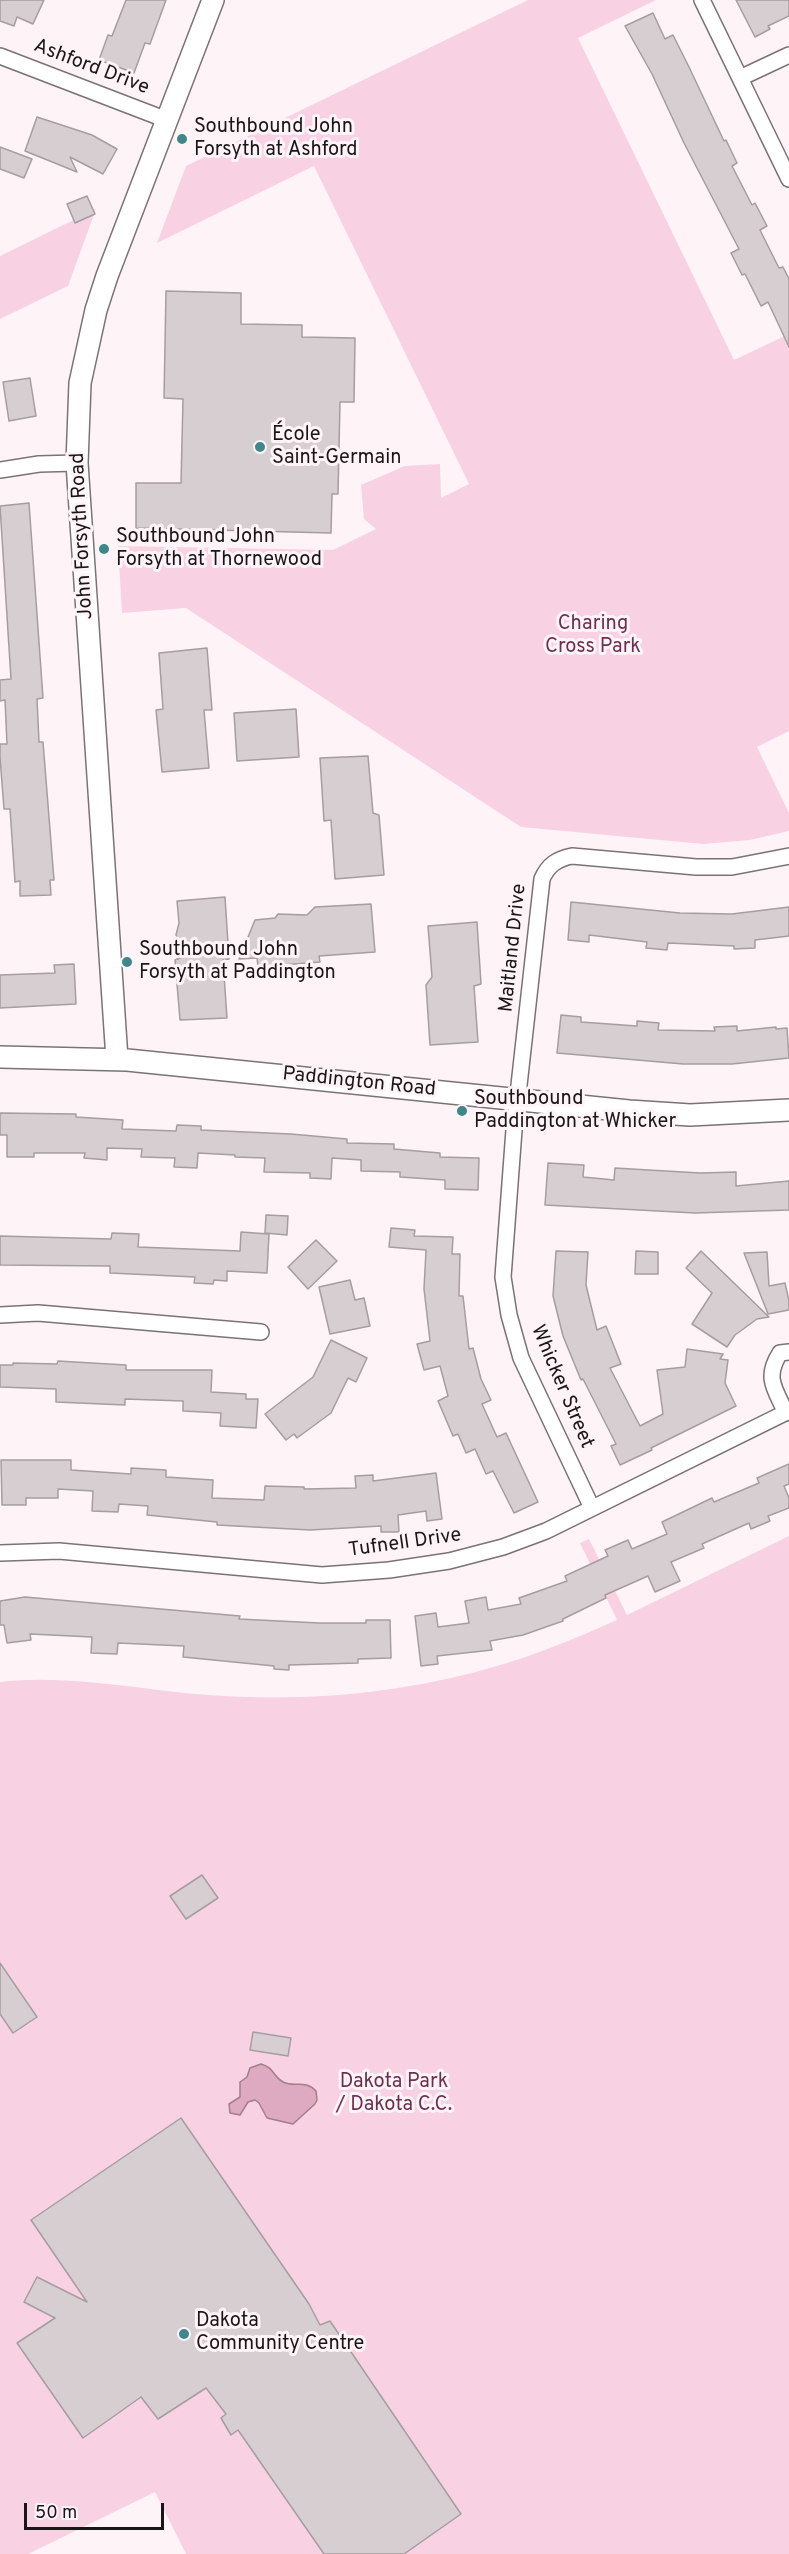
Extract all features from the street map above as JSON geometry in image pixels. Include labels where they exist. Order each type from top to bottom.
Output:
[{"type":"street","name":"John Forsyth Road","points":[[117,1059],[77,463],[80,383],[96,310],[107,276],[213,0]]},
{"type":"street","points":[[702,0],[789,179]]},
{"type":"street","points":[[740,78],[789,55]]},
{"type":"street","name":"Ashford Drive","points":[[0,56],[167,120]]},
{"type":"street","points":[[0,470],[39,464],[77,463]]},
{"type":"street","name":"Maitland Drive","points":[[518,1100],[539,892],[546,869],[553,862],[579,856],[662,865],[714,867],[742,865],[789,856]]},
{"type":"street","name":"Paddington Road","points":[[0,1057],[117,1059],[518,1100],[690,1115],[789,1110]]},
{"type":"street","name":"Whicker Street","points":[[518,1100],[504,1248],[505,1297],[521,1358],[592,1508]]},
{"type":"street","points":[[0,1315],[38,1313],[261,1332]]},
{"type":"street","name":"Tufnell Drive","points":[[0,1553],[59,1551],[322,1575],[418,1566],[480,1554],[524,1540],[788,1412],[771,1383],[771,1376],[772,1365],[780,1353],[789,1352]]},
{"type":"green space","name":"Charing Cross Park","points":[[528,0],[656,0],[578,38],[734,360],[789,334],[789,731],[757,747],[789,813],[789,831],[750,840],[703,844],[521,827],[186,608],[122,613],[118,546],[333,550],[376,529],[364,519],[361,485],[405,466],[440,464],[441,498],[469,484],[314,166],[157,243],[186,166]]},
{"type":"green space","points":[[96,209],[68,286],[0,319],[0,256]]},
{"type":"green space","name":"Dakota Park / Dakota C.C.","points":[[789,1536],[789,2554],[186,2554],[155,2492],[28,2554],[0,2554],[0,1682],[78,1681],[243,1697],[350,1694],[421,1684],[456,1677],[523,1658],[617,1620],[580,1543],[589,1539],[627,1615]]},
{"type":"shaded area","points":[[261,2064],[287,2084],[304,2084],[316,2091],[315,2104],[293,2124],[267,2118],[255,2100],[248,2102],[240,2115],[230,2113],[229,2104],[240,2097],[240,2082],[247,2077],[250,2068]]},
{"type":"building","points":[[0,0],[44,0],[33,24],[17,17],[14,26],[0,21]]},
{"type":"building","points":[[126,0],[166,0],[150,44],[145,43],[134,73],[99,60],[108,35],[112,36]]},
{"type":"building","points":[[736,0],[789,0],[789,16],[768,26],[770,29],[755,37]]},
{"type":"building","points":[[653,13],[665,39],[673,35],[737,163],[732,166],[752,205],[755,203],[767,226],[760,230],[779,268],[783,267],[789,279],[789,347],[768,302],[761,306],[745,274],[742,275],[731,253],[739,249],[684,143],[652,74],[625,26]]},
{"type":"building","points":[[37,117],[92,135],[117,149],[103,174],[70,157],[77,172],[25,151]]},
{"type":"building","points":[[0,147],[32,159],[24,178],[0,169]]},
{"type":"building","points":[[87,196],[95,214],[75,223],[67,204]]},
{"type":"building","name":"École Saint-Germain","points":[[166,291],[241,293],[241,324],[302,325],[302,337],[355,338],[354,402],[340,402],[338,494],[332,494],[331,533],[136,528],[136,483],[181,483],[183,399],[164,398]]},
{"type":"building","points":[[30,378],[36,416],[9,421],[3,382]]},
{"type":"building","points":[[29,503],[43,698],[37,699],[39,742],[43,742],[54,880],[50,880],[51,895],[20,896],[20,881],[15,882],[10,809],[4,809],[0,757],[0,744],[7,744],[5,700],[0,701],[0,680],[11,679],[0,506]]},
{"type":"building","points":[[207,648],[212,710],[204,710],[209,768],[162,772],[156,710],[163,709],[159,653]]},
{"type":"building","points":[[296,709],[299,757],[237,761],[234,713]]},
{"type":"building","points":[[368,756],[373,813],[379,815],[384,875],[335,879],[331,820],[324,821],[320,758]]},
{"type":"building","points":[[225,897],[229,959],[223,960],[227,1018],[180,1020],[175,960],[180,958],[180,942],[176,935],[179,923],[177,901]]},
{"type":"building","points":[[571,902],[680,913],[732,914],[789,907],[789,936],[755,940],[755,948],[734,949],[734,946],[668,943],[667,950],[646,948],[647,942],[589,935],[589,942],[568,940]]},
{"type":"building","points":[[371,904],[375,952],[319,956],[320,962],[258,967],[257,958],[239,959],[255,920],[275,918],[278,914],[307,915],[315,907]]},
{"type":"building","points":[[477,922],[481,984],[474,986],[478,1042],[430,1045],[426,985],[432,977],[428,926]]},
{"type":"building","points":[[74,964],[76,1004],[0,1008],[0,975],[55,973],[54,965]]},
{"type":"building","points":[[561,1015],[581,1017],[581,1022],[637,1026],[637,1021],[659,1023],[658,1030],[715,1031],[714,1027],[737,1026],[737,1031],[787,1028],[789,1058],[732,1064],[683,1064],[557,1053]]},
{"type":"building","points":[[0,1113],[76,1114],[76,1117],[123,1120],[122,1129],[176,1131],[177,1125],[201,1126],[201,1130],[291,1134],[347,1139],[347,1143],[394,1144],[394,1149],[440,1153],[440,1157],[479,1158],[478,1190],[445,1189],[445,1180],[400,1177],[400,1172],[361,1171],[361,1160],[332,1158],[331,1179],[310,1178],[310,1173],[264,1172],[265,1158],[235,1157],[235,1155],[198,1153],[197,1168],[174,1167],[175,1158],[141,1157],[142,1149],[107,1148],[107,1160],[84,1158],[85,1153],[34,1153],[34,1157],[7,1157],[7,1135],[0,1135]]},
{"type":"building","points":[[548,1163],[584,1165],[583,1177],[614,1180],[615,1168],[700,1173],[736,1172],[736,1186],[789,1181],[789,1210],[695,1213],[545,1205]]},
{"type":"building","points":[[266,1215],[288,1216],[287,1235],[265,1233]]},
{"type":"building","points":[[391,1228],[415,1230],[414,1236],[453,1237],[452,1254],[460,1254],[459,1296],[463,1296],[469,1349],[473,1348],[481,1379],[491,1400],[482,1404],[497,1437],[506,1433],[538,1502],[514,1513],[493,1471],[486,1474],[475,1449],[466,1453],[458,1434],[453,1436],[438,1401],[448,1396],[440,1366],[424,1370],[417,1344],[430,1341],[424,1289],[426,1250],[389,1247]]},
{"type":"building","points":[[241,1232],[269,1234],[267,1273],[227,1271],[227,1281],[214,1280],[213,1284],[194,1283],[195,1277],[110,1273],[110,1266],[0,1265],[0,1236],[111,1239],[112,1233],[139,1234],[138,1247],[240,1251]]},
{"type":"building","points":[[316,1240],[337,1261],[308,1289],[288,1267]]},
{"type":"building","points":[[556,1251],[588,1252],[586,1285],[597,1330],[606,1326],[621,1364],[610,1368],[640,1426],[663,1414],[657,1370],[685,1367],[687,1349],[723,1354],[720,1359],[728,1360],[725,1383],[736,1406],[620,1465],[611,1446],[616,1444],[583,1379],[581,1380],[563,1336],[553,1296]]},
{"type":"building","points":[[636,1251],[658,1252],[658,1274],[635,1274]]},
{"type":"building","points":[[701,1251],[769,1317],[757,1319],[735,1335],[727,1347],[692,1324],[712,1293],[686,1268]]},
{"type":"building","points":[[767,1252],[769,1286],[785,1283],[789,1310],[768,1314],[744,1253]]},
{"type":"building","points":[[350,1280],[355,1300],[364,1298],[370,1326],[330,1334],[319,1287]]},
{"type":"building","points":[[331,1340],[367,1358],[356,1382],[348,1378],[331,1413],[297,1438],[294,1434],[286,1440],[265,1414],[313,1377]]},
{"type":"building","points":[[58,1361],[126,1365],[126,1370],[212,1370],[211,1392],[246,1394],[246,1399],[258,1399],[256,1428],[220,1426],[221,1413],[183,1411],[183,1401],[125,1399],[125,1405],[56,1402],[56,1389],[0,1387],[0,1365],[57,1364]]},
{"type":"building","points":[[1,1460],[71,1460],[71,1470],[131,1474],[131,1468],[166,1470],[166,1477],[213,1480],[212,1498],[264,1500],[265,1486],[304,1487],[304,1489],[356,1488],[355,1476],[373,1475],[373,1481],[436,1473],[442,1519],[427,1521],[426,1511],[398,1515],[399,1532],[381,1532],[381,1526],[310,1530],[217,1525],[217,1522],[147,1515],[148,1506],[119,1504],[118,1512],[92,1511],[93,1491],[58,1489],[58,1498],[26,1498],[26,1505],[2,1505]]},
{"type":"building","points":[[789,1464],[789,1484],[784,1486],[789,1498],[789,1508],[768,1516],[770,1521],[751,1529],[749,1523],[702,1544],[704,1548],[671,1562],[680,1581],[655,1592],[648,1576],[605,1595],[606,1598],[563,1621],[523,1635],[490,1641],[492,1650],[437,1656],[438,1664],[421,1666],[415,1616],[436,1613],[438,1627],[469,1623],[465,1601],[486,1597],[488,1610],[521,1604],[519,1598],[567,1581],[565,1576],[608,1556],[605,1550],[628,1540],[632,1549],[667,1534],[662,1522],[712,1498],[714,1502],[759,1483],[757,1478]]},
{"type":"building","points":[[25,1597],[240,1616],[239,1619],[319,1623],[366,1623],[366,1620],[390,1620],[391,1658],[358,1659],[358,1663],[289,1665],[289,1670],[274,1669],[274,1666],[183,1657],[184,1646],[118,1643],[117,1654],[91,1653],[92,1637],[30,1634],[31,1640],[7,1643],[4,1625],[0,1625],[0,1601]]},
{"type":"building","points":[[202,1875],[218,1898],[186,1919],[170,1896]]},
{"type":"building","points":[[0,1963],[37,2017],[13,2033],[0,2014]]},
{"type":"building","points":[[253,2032],[291,2038],[288,2056],[250,2050]]},
{"type":"building","name":"Dakota Community Centre","points":[[181,2118],[309,2304],[320,2325],[330,2321],[461,2514],[404,2554],[324,2554],[238,2430],[231,2435],[221,2418],[226,2414],[206,2388],[158,2419],[141,2397],[83,2438],[17,2343],[55,2318],[24,2302],[37,2277],[87,2302],[31,2220]]},
{"type":"place","name":"Southbound John Forsyth at Ashford","points":[[182,139]]},
{"type":"place","name":"École Saint-Germain","points":[[260,447]]},
{"type":"place","name":"Southbound John Forsyth at Thornewood","points":[[104,549]]},
{"type":"place","name":"Southbound John Forsyth at Paddington","points":[[127,962]]},
{"type":"place","name":"Southbound Paddington at Whicker","points":[[462,1111]]},
{"type":"place","name":"Dakota Community Centre","points":[[184,2334]]}]
